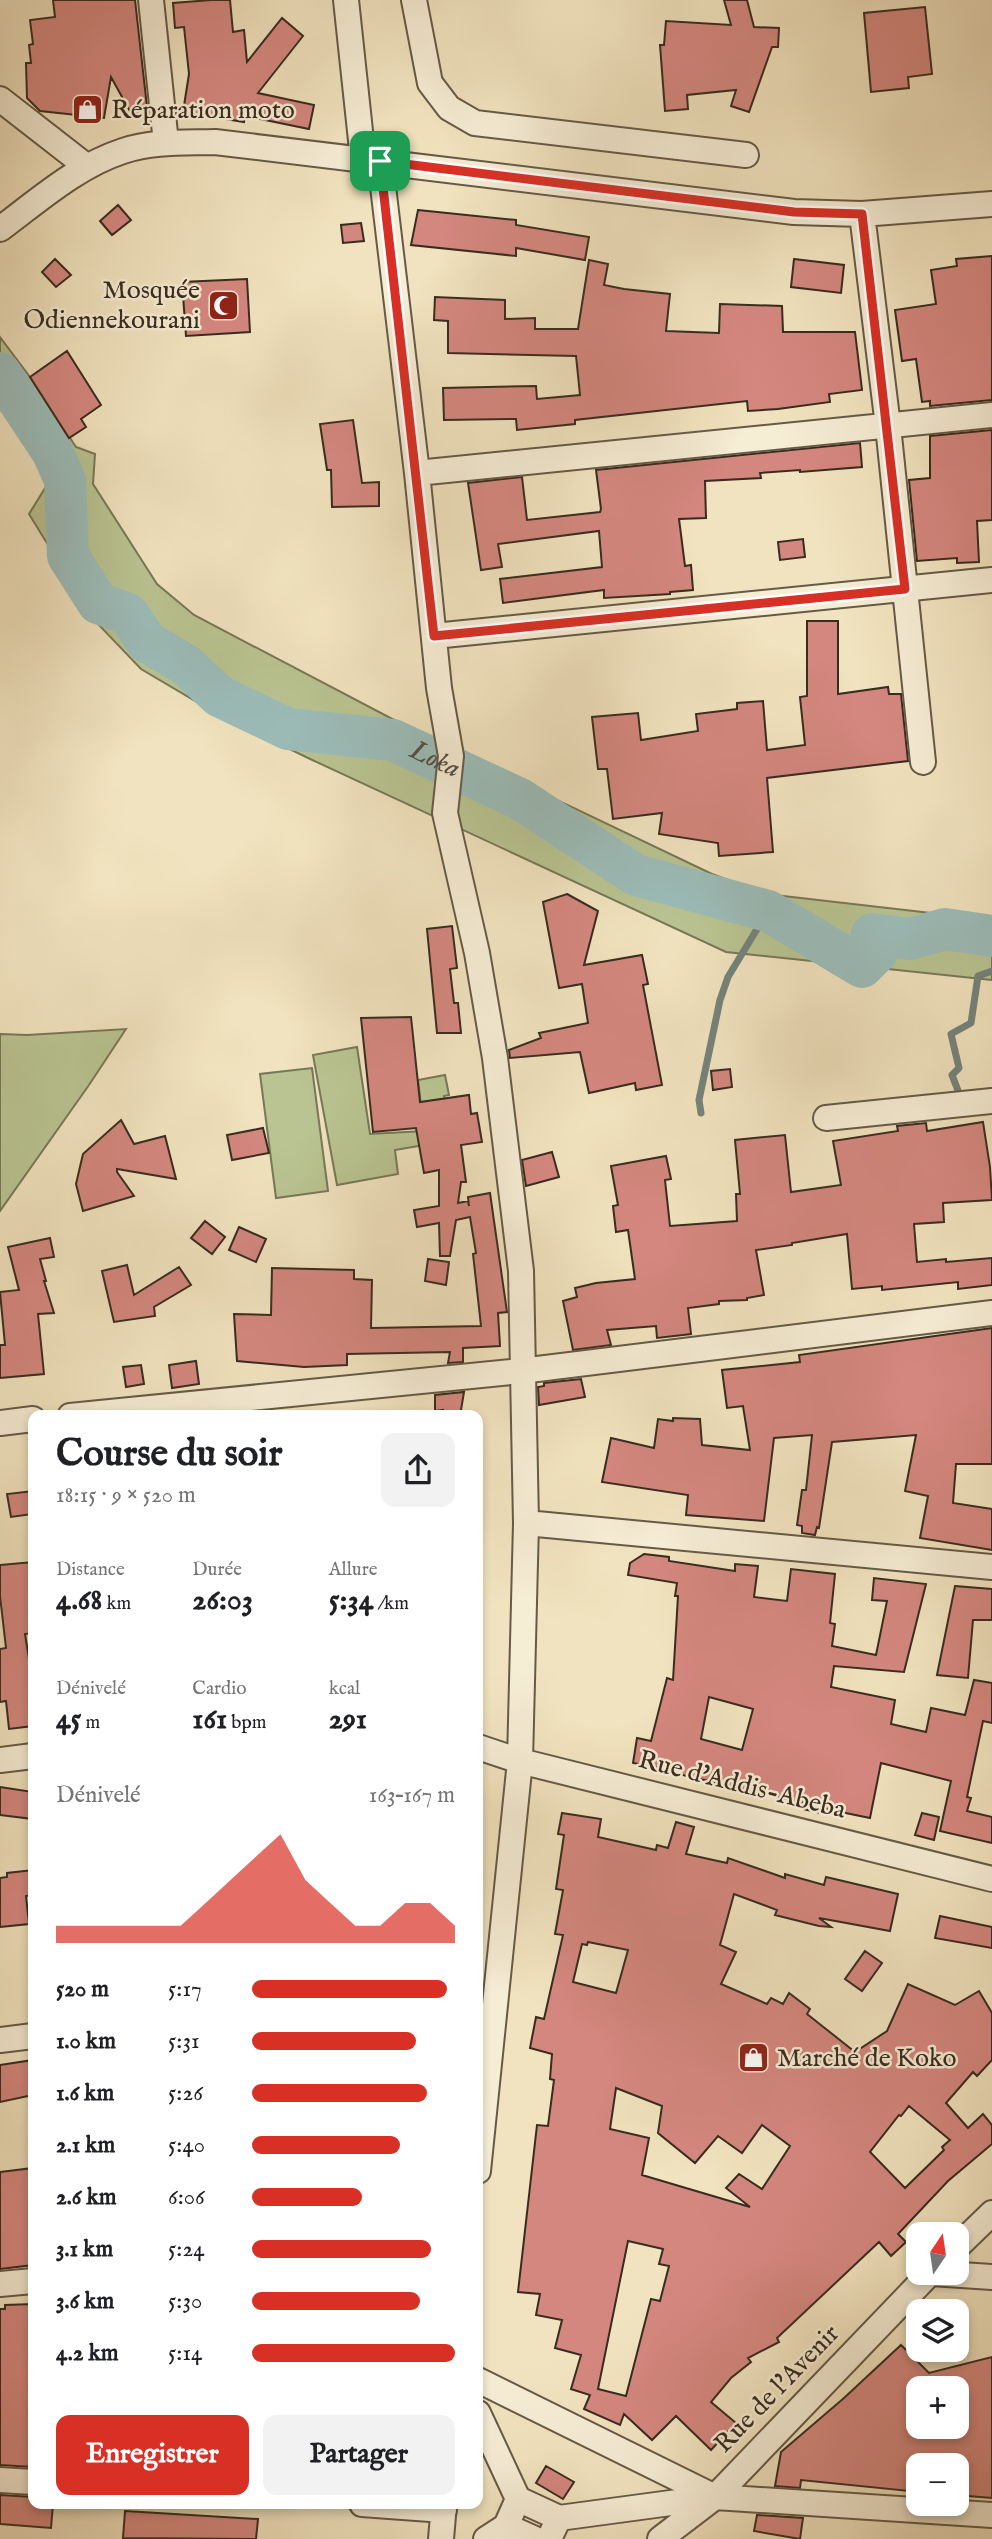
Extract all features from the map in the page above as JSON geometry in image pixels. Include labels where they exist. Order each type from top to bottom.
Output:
[{"type":"street","points":[[151,0],[166,143]]},
{"type":"street","points":[[346,0],[416,473],[439,688],[451,756],[445,813],[477,953],[495,1058],[521,1271],[526,1523],[520,1761],[487,1990],[483,2070]]},
{"type":"street","points":[[414,0],[430,83],[449,108],[475,123],[746,155]]},
{"type":"street","points":[[0,99],[86,166]]},
{"type":"street","points":[[0,229],[86,166],[125,150],[166,143],[215,142],[794,212],[862,214],[992,204]]},
{"type":"street","points":[[862,214],[888,426],[923,762]]},
{"type":"street","points":[[416,473],[992,415]]},
{"type":"street","points":[[434,636],[992,580]]},
{"type":"street","points":[[827,1118],[992,1101]]},
{"type":"street","points":[[130,1410],[522,1371],[992,1313]]},
{"type":"street","points":[[0,1423],[28,1420]]},
{"type":"street","points":[[526,1523],[992,1567]]},
{"type":"street","name":"Rue d'Addis-Abeba","points":[[483,1749],[520,1761],[992,1878]]},
{"type":"street","points":[[0,1760],[28,1757]]},
{"type":"street","points":[[0,2040],[28,2037]]},
{"type":"street","points":[[970,2234],[992,2213]]},
{"type":"street","points":[[970,2276],[992,2277]]},
{"type":"street","points":[[0,2284],[28,2281]]},
{"type":"street","name":"Rue de l'Avenir","points":[[660,2539],[715,2497],[918,2286]]},
{"type":"street","points":[[483,2382],[715,2497]]},
{"type":"street","points":[[483,2424],[518,2499],[554,2528],[715,2497],[992,2515]]},
{"type":"street","points":[[0,2480],[28,2482]]},
{"type":"street","points":[[518,2499],[496,2532],[535,2539]]},
{"type":"street","points":[[441,2539],[444,2509]]},
{"type":"green space","points":[[0,337],[76,447],[95,454],[93,484],[157,584],[194,615],[440,744],[712,874],[766,894],[992,920],[992,980],[726,952],[308,758],[214,712],[141,669],[95,621],[29,514],[55,472],[0,394]]},
{"type":"green space","points":[[126,1029],[89,1085],[0,1211],[0,1034]]},
{"type":"green space","points":[[357,1047],[370,1134],[424,1131],[418,1080],[445,1075],[449,1095],[444,1096],[447,1114],[424,1145],[395,1150],[398,1174],[337,1185],[313,1055]]},
{"type":"green space","points":[[312,1068],[328,1191],[276,1198],[260,1074]]},
{"type":"building","points":[[53,0],[135,0],[147,107],[132,115],[111,77],[104,118],[40,111],[27,98],[26,63],[31,63],[29,45],[33,44],[30,20],[55,17]]},
{"type":"building","points":[[230,0],[233,32],[244,30],[247,62],[282,18],[303,36],[258,93],[314,105],[309,129],[245,116],[244,122],[183,112],[189,74],[184,27],[175,28],[173,3]]},
{"type":"building","points":[[724,0],[747,0],[754,27],[779,28],[778,47],[772,47],[749,112],[731,106],[736,90],[687,95],[688,109],[665,111],[660,45],[664,45],[666,21],[731,25]]},
{"type":"building","points":[[925,7],[932,74],[908,77],[909,88],[871,92],[864,13]]},
{"type":"building","points":[[118,205],[131,220],[112,235],[100,221]]},
{"type":"building","points":[[418,210],[516,220],[516,225],[589,237],[585,260],[516,248],[516,256],[411,245]]},
{"type":"building","points":[[361,223],[364,241],[343,243],[341,225]]},
{"type":"building","points":[[992,256],[992,400],[930,406],[930,401],[922,402],[916,359],[902,361],[895,310],[936,304],[931,270],[957,266],[956,259]]},
{"type":"building","points":[[55,259],[71,275],[56,287],[42,272]]},
{"type":"building","points":[[794,259],[844,265],[841,293],[791,287]]},
{"type":"building","points":[[589,260],[608,264],[604,285],[670,294],[666,331],[719,333],[720,304],[782,306],[783,332],[855,332],[862,390],[829,394],[830,402],[778,409],[748,411],[747,401],[575,420],[575,424],[517,430],[516,419],[444,420],[443,388],[536,386],[537,399],[580,395],[576,356],[448,353],[448,321],[434,320],[435,297],[505,300],[505,319],[535,318],[535,329],[578,329]]},
{"type":"building","points":[[247,279],[250,332],[186,336],[182,282]]},
{"type":"building","points":[[67,351],[101,405],[81,419],[86,427],[69,438],[30,377]]},
{"type":"building","points":[[353,420],[362,483],[379,482],[379,506],[332,507],[331,470],[327,470],[320,424]]},
{"type":"building","points":[[992,430],[992,520],[977,521],[979,562],[957,563],[957,558],[917,561],[909,480],[930,478],[930,436]]},
{"type":"building","points":[[860,443],[862,467],[760,473],[761,478],[705,481],[706,518],[679,519],[685,566],[691,565],[693,590],[604,598],[604,590],[503,603],[500,579],[602,567],[599,531],[498,544],[502,567],[481,570],[468,483],[522,477],[527,520],[600,512],[596,470]]},
{"type":"building","points":[[803,539],[805,557],[780,560],[778,542]]},
{"type":"building","points":[[807,621],[838,621],[838,694],[888,687],[889,694],[901,694],[908,761],[767,778],[773,852],[719,856],[718,843],[659,834],[662,813],[613,819],[607,769],[598,769],[592,717],[638,713],[641,740],[698,731],[696,714],[737,709],[737,703],[763,701],[767,750],[805,745],[800,697],[807,696]]},
{"type":"building","points":[[567,894],[598,911],[584,965],[642,955],[648,984],[643,985],[662,1085],[636,1090],[635,1083],[589,1093],[580,1052],[510,1058],[509,1050],[541,1038],[539,1033],[588,1023],[582,984],[559,988],[543,902]]},
{"type":"building","points":[[452,926],[457,968],[450,969],[454,1003],[458,1003],[461,1033],[437,1033],[427,929]]},
{"type":"building","points":[[411,1017],[420,1102],[469,1095],[471,1114],[477,1113],[482,1142],[461,1145],[466,1182],[461,1182],[458,1203],[468,1201],[469,1206],[468,1197],[490,1193],[507,1312],[498,1313],[500,1346],[463,1348],[463,1362],[448,1363],[450,1352],[347,1354],[347,1365],[304,1367],[237,1361],[234,1314],[271,1315],[272,1268],[354,1270],[354,1279],[372,1280],[371,1328],[481,1326],[473,1254],[476,1253],[470,1217],[456,1220],[450,1256],[440,1256],[439,1223],[417,1227],[414,1210],[439,1206],[439,1170],[424,1173],[416,1128],[373,1132],[361,1018]]},
{"type":"building","points":[[730,1069],[732,1087],[713,1090],[711,1071]]},
{"type":"building","points":[[121,1120],[134,1144],[165,1136],[176,1179],[117,1169],[134,1196],[83,1211],[76,1184],[83,1154]]},
{"type":"building","points":[[983,1122],[992,1200],[943,1203],[944,1222],[914,1224],[917,1262],[992,1258],[992,1285],[958,1289],[958,1282],[882,1290],[882,1286],[852,1289],[847,1234],[756,1250],[764,1295],[688,1308],[691,1334],[657,1338],[656,1326],[607,1330],[611,1345],[573,1350],[563,1301],[577,1297],[575,1288],[635,1279],[628,1230],[616,1232],[613,1206],[618,1205],[611,1166],[666,1156],[671,1179],[665,1180],[670,1226],[737,1221],[736,1194],[740,1194],[735,1140],[785,1135],[791,1192],[841,1185],[833,1141],[898,1131],[897,1126],[926,1123],[927,1131]]},
{"type":"building","points":[[263,1128],[269,1153],[232,1160],[227,1135]]},
{"type":"building","points":[[552,1152],[559,1177],[526,1186],[522,1160]]},
{"type":"building","points":[[205,1221],[225,1237],[212,1254],[191,1238]]},
{"type":"building","points":[[239,1227],[266,1239],[256,1262],[229,1250]]},
{"type":"building","points":[[50,1238],[54,1257],[40,1259],[54,1313],[38,1314],[44,1374],[0,1378],[0,1345],[5,1345],[0,1292],[19,1290],[8,1247]]},
{"type":"building","points":[[428,1259],[449,1262],[446,1285],[425,1281]]},
{"type":"building","points":[[127,1265],[134,1295],[179,1267],[191,1285],[154,1307],[155,1316],[114,1322],[102,1271]]},
{"type":"building","points":[[992,1328],[992,1464],[956,1464],[953,1503],[992,1509],[992,1550],[920,1538],[928,1496],[905,1491],[916,1435],[832,1442],[819,1528],[817,1527],[815,1535],[802,1533],[802,1526],[797,1525],[802,1490],[806,1490],[812,1435],[774,1438],[764,1521],[686,1515],[688,1495],[602,1482],[611,1438],[654,1448],[658,1419],[700,1419],[702,1445],[750,1450],[743,1406],[727,1408],[722,1370],[800,1362],[799,1355]]},
{"type":"building","points":[[196,1361],[199,1384],[172,1388],[169,1365]]},
{"type":"building","points":[[141,1365],[144,1384],[126,1387],[123,1367]]},
{"type":"building","points":[[581,1379],[585,1397],[539,1405],[538,1387],[544,1386],[544,1383]]},
{"type":"building","points":[[464,1392],[461,1410],[435,1410],[435,1395]]},
{"type":"building","points":[[28,1492],[28,1515],[11,1517],[7,1494]]},
{"type":"building","points":[[644,1554],[669,1557],[669,1561],[735,1571],[735,1564],[758,1566],[754,1597],[787,1601],[791,1569],[835,1574],[830,1623],[835,1624],[832,1646],[876,1655],[887,1601],[872,1600],[874,1578],[926,1584],[904,1672],[834,1666],[831,1687],[895,1700],[891,1724],[926,1732],[931,1708],[965,1715],[974,1680],[992,1683],[992,1723],[983,1721],[967,1797],[971,1798],[967,1811],[992,1817],[992,1843],[940,1831],[951,1781],[881,1763],[870,1818],[826,1809],[825,1814],[803,1809],[804,1803],[674,1773],[674,1770],[633,1763],[637,1738],[651,1741],[667,1678],[673,1680],[678,1596],[675,1596],[677,1583],[628,1575],[630,1563]],"holes":[[[709,1697],[753,1709],[742,1750],[701,1739]]]},
{"type":"building","points":[[28,1562],[28,1634],[25,1634],[28,1652],[28,1727],[9,1729],[6,1701],[0,1702],[0,1649],[6,1648],[0,1596],[0,1565]]},
{"type":"building","points":[[955,1586],[992,1589],[992,1620],[973,1620],[968,1678],[937,1675]]},
{"type":"building","points":[[0,1787],[28,1791],[28,1818],[0,1815]]},
{"type":"building","name":"Marché de Koko","points":[[562,1813],[601,1819],[598,1837],[656,1850],[657,1845],[668,1848],[676,1822],[694,1827],[686,1854],[727,1863],[728,1858],[785,1878],[785,1874],[824,1885],[826,1877],[898,1894],[890,1931],[819,1918],[831,1927],[819,1926],[775,1915],[777,1910],[734,1894],[720,1945],[736,1952],[721,1984],[767,2004],[771,1998],[783,2004],[789,1993],[810,2009],[807,2014],[855,2052],[887,2031],[908,1984],[955,2005],[979,1991],[992,2013],[992,2060],[977,2076],[973,2072],[946,2103],[968,2128],[983,2114],[992,2125],[992,2144],[948,2181],[909,2222],[906,2222],[898,2234],[906,2242],[891,2256],[879,2242],[777,2338],[779,2342],[748,2358],[751,2362],[731,2378],[711,2402],[736,2423],[711,2450],[676,2416],[652,2440],[624,2414],[620,2425],[584,2409],[590,2395],[571,2389],[581,2355],[555,2348],[562,2320],[536,2315],[540,2294],[518,2292],[537,2125],[548,2126],[554,2080],[550,2079],[552,2054],[530,2048],[536,2017],[544,2019],[563,1935],[555,1934],[563,1890],[556,1889],[564,1835],[558,1834]],"holes":[[[588,1942],[628,1950],[616,1993],[573,1982],[582,1944],[587,1945]],[[616,2088],[662,2106],[658,2133],[695,2163],[718,2136],[742,2153],[762,2125],[790,2146],[762,2189],[739,2174],[726,2188],[750,2207],[642,2175],[649,2138],[610,2129]],[[909,2106],[950,2140],[942,2147],[944,2150],[905,2188],[870,2152]],[[628,2241],[663,2249],[659,2264],[669,2266],[660,2301],[651,2299],[626,2396],[598,2389]]]},
{"type":"building","points":[[922,1813],[939,1817],[934,1840],[915,1835]]},
{"type":"building","points":[[28,1871],[28,1924],[0,1927],[0,1878],[7,1877],[7,1873]]},
{"type":"building","points":[[940,1916],[992,1927],[992,1948],[935,1938]]},
{"type":"building","points":[[865,1951],[882,1963],[862,1991],[845,1979]]},
{"type":"building","points":[[28,2061],[28,2096],[0,2102],[0,2065]]},
{"type":"building","points":[[28,2169],[28,2266],[0,2269],[0,2172]]},
{"type":"building","points":[[28,2304],[28,2467],[0,2465],[0,2309],[5,2309],[5,2305]]},
{"type":"building","points":[[901,2345],[906,2350],[906,2362],[918,2362],[929,2373],[992,2357],[992,2498],[969,2496],[969,2453],[906,2453],[906,2491],[801,2480],[800,2488],[775,2486],[781,2452]]},
{"type":"building","points":[[546,2466],[574,2482],[563,2499],[536,2483]]},
{"type":"building","points":[[0,2495],[28,2497],[28,2509],[53,2509],[51,2528],[0,2524]]},
{"type":"building","points":[[125,2511],[258,2519],[256,2539],[123,2538]]},
{"type":"building","points":[[757,2515],[803,2518],[800,2539],[754,2531]]},
{"type":"waterway","name":"Loka","points":[[0,373],[52,451],[65,480],[68,556],[98,603],[128,614],[147,642],[186,665],[219,696],[288,729],[393,740],[520,799],[636,875],[768,911],[862,967],[877,952],[872,934],[910,939],[945,929],[992,936]]},
{"type":"waterway","points":[[701,1113],[699,1100],[720,1000],[728,977],[768,911]]},
{"type":"waterway","points":[[954,1096],[959,1093],[952,1075],[959,1068],[951,1034],[971,1023],[978,976],[992,971]]},
{"type":"place","name":"Réparation moto","points":[[88,110]]},
{"type":"place","name":"Mosquée Odiennekourani","points":[[223,305]]},
{"type":"place","name":"Marché de Koko","points":[[754,2058]]},
{"type":"route","points":[[380,161],[794,212],[862,214],[905,589],[434,636],[380,161]]}]
